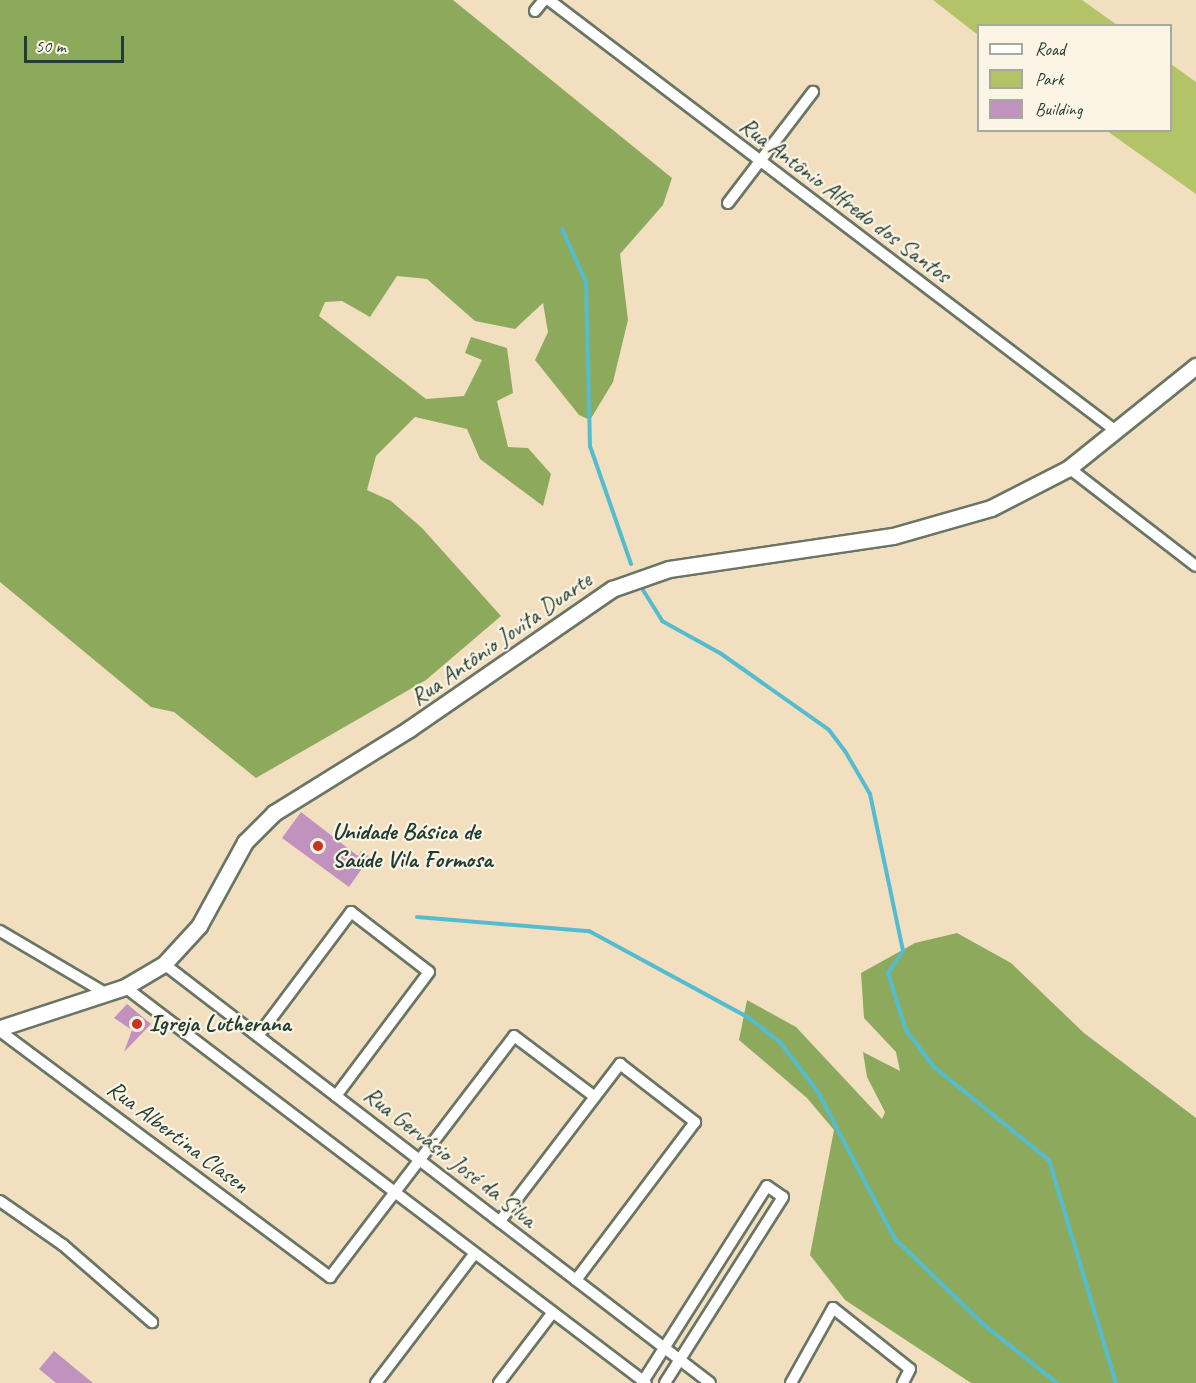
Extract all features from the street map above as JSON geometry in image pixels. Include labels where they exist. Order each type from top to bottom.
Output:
[{"type":"main road","name":"Rua Antônio Jovita Duarte","points":[[0,1029],[125,987],[164,964],[193,935],[236,856],[262,823],[612,589],[705,561],[921,530],[1016,498],[1069,468],[1196,366]]},
{"type":"street","points":[[535,11],[544,0]]},
{"type":"street","name":"Rua Antônio Alfredo dos Santos","points":[[549,0],[1116,431]]},
{"type":"street","points":[[728,203],[813,92]]},
{"type":"street","points":[[1069,468],[1196,566]]},
{"type":"street","points":[[258,1036],[351,912],[429,972],[336,1096]]},
{"type":"street","points":[[0,931],[107,994]]},
{"type":"street","name":"Rua Gervásio José da Silva","points":[[164,964],[710,1383]]},
{"type":"street","points":[[125,987],[644,1382],[767,1186],[783,1197],[664,1383]]},
{"type":"street","name":"Rua Albertina Clasen","points":[[0,1029],[330,1277],[395,1192]]},
{"type":"street","points":[[395,1192],[514,1036],[595,1096]]},
{"type":"street","points":[[500,1221],[620,1064],[695,1122],[576,1280]]},
{"type":"street","points":[[0,1201],[63,1245],[152,1322]]},
{"type":"street","points":[[376,1383],[476,1253]]},
{"type":"street","points":[[791,1383],[834,1308],[910,1369],[903,1383]]},
{"type":"street","points":[[499,1383],[553,1312]]},
{"type":"green space","points":[[0,0],[453,0],[672,178],[663,205],[620,254],[628,320],[613,382],[590,420],[579,415],[535,360],[548,332],[543,303],[515,329],[475,321],[427,279],[397,276],[370,317],[342,301],[325,302],[319,316],[426,399],[464,396],[482,360],[465,353],[471,337],[507,348],[513,393],[497,401],[508,447],[528,448],[551,474],[543,506],[480,459],[467,429],[415,417],[376,456],[367,490],[391,501],[422,528],[501,616],[426,680],[256,778],[174,712],[151,707],[0,582]]},
{"type":"green space","points":[[933,0],[1082,0],[1116,24],[977,24],[977,34]]},
{"type":"green space","points":[[1172,65],[1196,82],[1196,194],[1108,132],[1172,132]]},
{"type":"green space","points":[[957,933],[1011,963],[1084,1033],[1196,1118],[1196,1383],[971,1383],[845,1300],[810,1255],[834,1130],[807,1098],[739,1040],[747,1000],[796,1027],[882,1119],[885,1112],[867,1077],[863,1052],[900,1071],[896,1052],[864,1018],[861,973],[915,943]]},
{"type":"building","name":"Unidade Básica de Saúde Vila Formosa","points":[[301,812],[358,856],[361,851],[370,857],[349,887],[282,838]]},
{"type":"building","name":"Igreja Lutherana","points":[[127,1004],[151,1024],[124,1052],[132,1030],[114,1018]]},
{"type":"building","points":[[54,1351],[93,1383],[56,1383],[39,1369]]},
{"type":"waterway","points":[[562,229],[586,282],[590,446],[631,564]]},
{"type":"waterway","points":[[643,590],[662,621],[720,653],[829,730],[845,751],[870,794],[903,951],[888,973],[906,1030],[934,1067],[1049,1160],[1116,1383]]},
{"type":"waterway","points":[[417,917],[589,931],[749,1018],[780,1042],[818,1092],[895,1239],[983,1324],[1057,1383]]},
{"type":"place","name":"Unidade Básica de Saúde Vila Formosa","points":[[318,846]]},
{"type":"place","name":"Igreja Lutherana","points":[[137,1024]]}]
